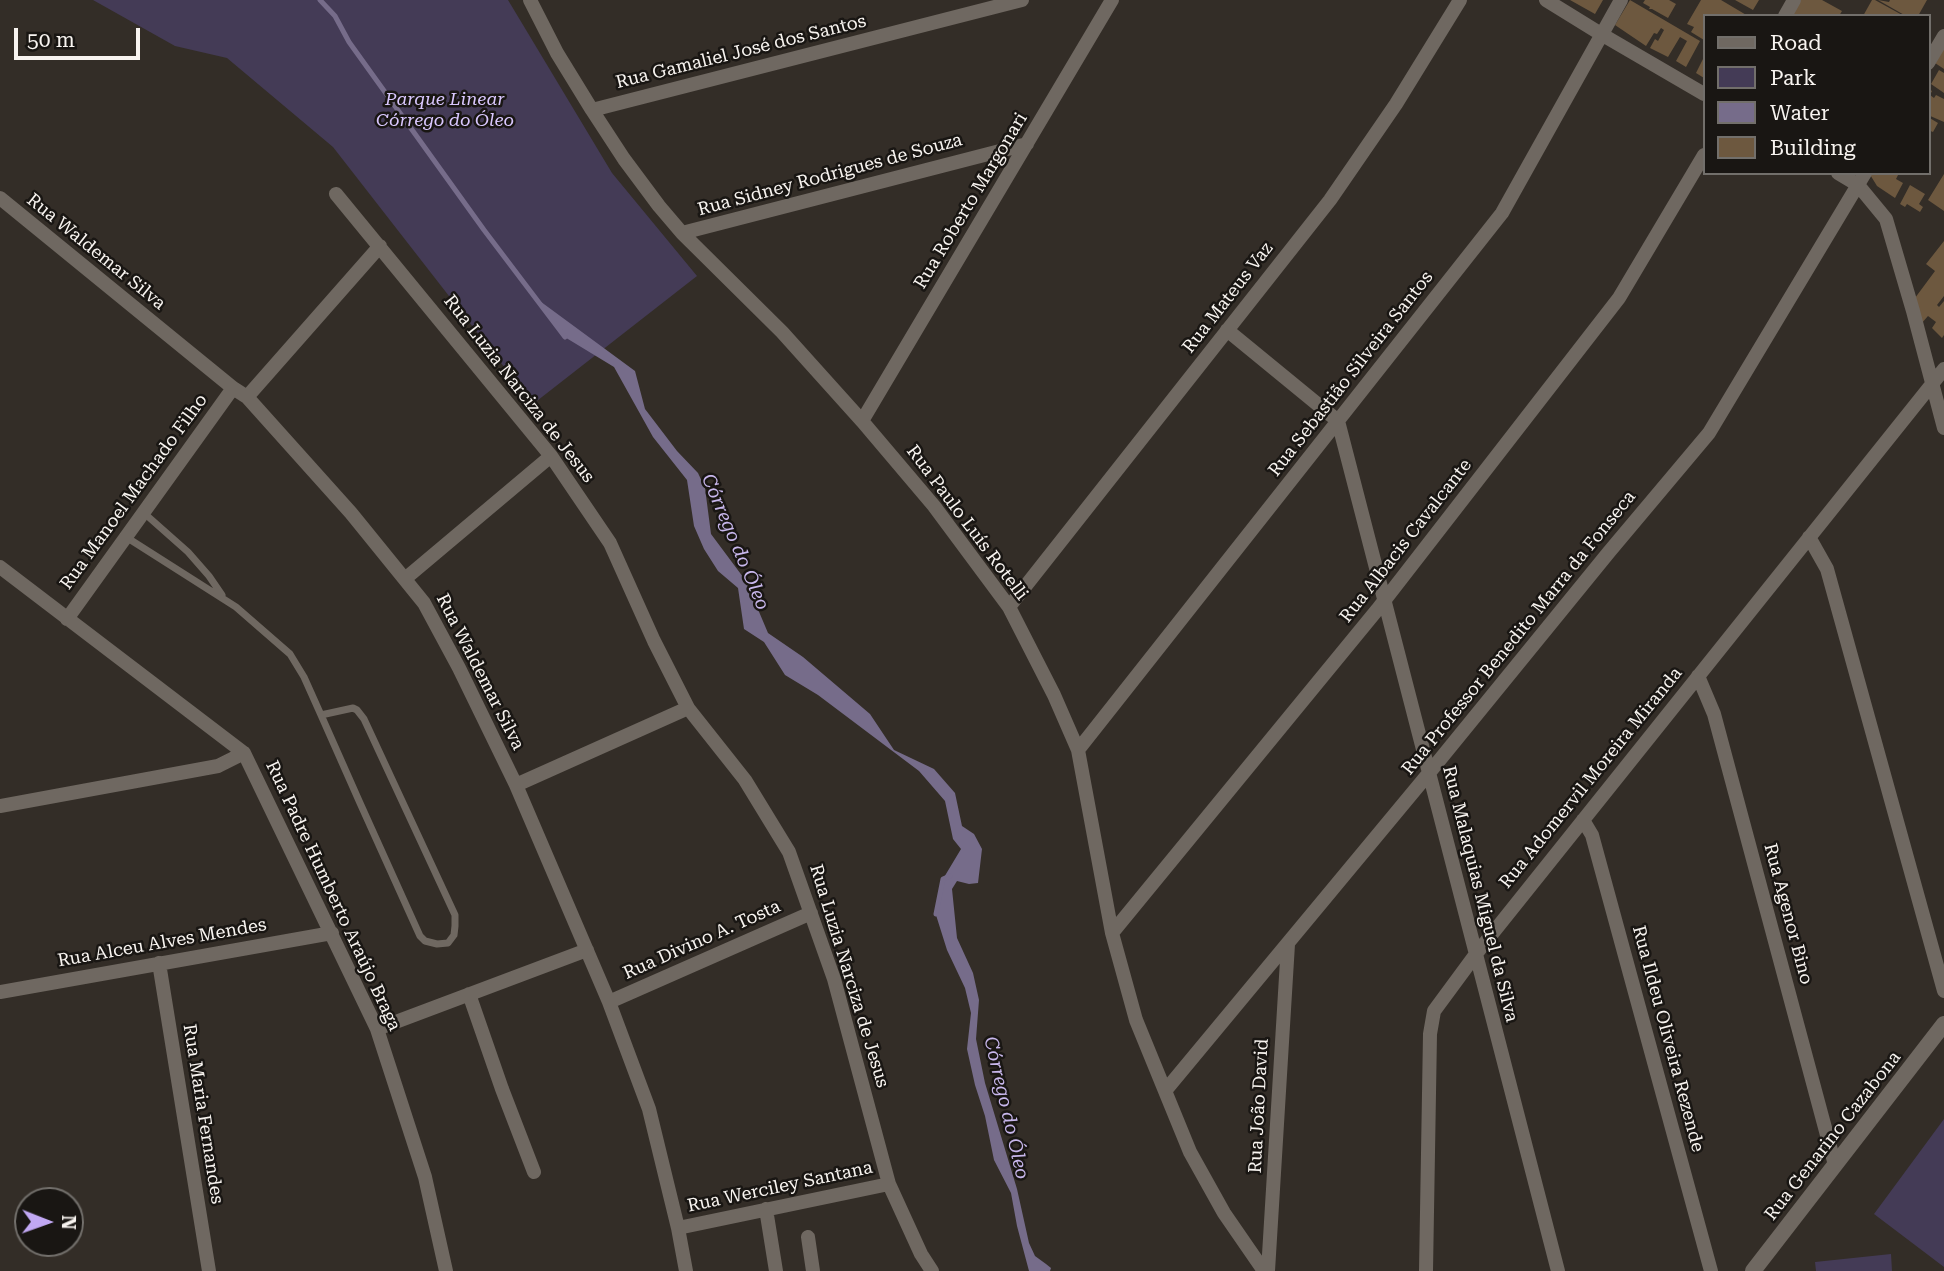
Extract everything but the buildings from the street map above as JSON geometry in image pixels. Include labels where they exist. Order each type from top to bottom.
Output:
[{"type":"street","name":"Rua Paulo Luís Rotelli","points":[[530,0],[557,53],[592,110],[624,159],[682,233],[782,332],[862,421],[934,506],[1009,607],[1054,695],[1078,750],[1112,933],[1136,1020],[1190,1152],[1224,1213],[1266,1271]]},
{"type":"street","name":"Rua Gamaliel José dos Santos","points":[[592,110],[1022,0]]},
{"type":"street","name":"Rua Roberto Margonari","points":[[862,421],[1112,0]]},
{"type":"street","name":"Rua Mateus Vaz","points":[[1009,607],[1330,200],[1396,104],[1460,0]]},
{"type":"street","points":[[1546,0],[1702,92]]},
{"type":"street","name":"Rua Sebastião Silveira Santos","points":[[1078,750],[1502,213],[1621,0]]},
{"type":"street","points":[[1930,60],[1944,36]]},
{"type":"street","name":"Rua Sidney Rodrigues de Souza","points":[[682,233],[1027,144]]},
{"type":"street","name":"Rua Albacis Cavalcante","points":[[1112,933],[1384,600],[1619,298],[1702,158]]},
{"type":"street","points":[[1862,179],[1886,219],[1944,428]]},
{"type":"street","name":"Rua Professor Benedito Marra da Fonseca","points":[[1165,1091],[1709,433],[1862,179]]},
{"type":"street","name":"Rua Luzia Narciza de Jesus","points":[[336,194],[551,456],[610,543],[688,708],[745,780],[789,852],[837,992],[889,1184],[921,1254],[932,1271]]},
{"type":"street","name":"Rua Waldemar Silva","points":[[0,198],[247,397],[406,578],[430,614],[516,785],[609,1002],[649,1109],[686,1271]]},
{"type":"street","points":[[247,397],[380,246]]},
{"type":"street","points":[[1227,330],[1338,421]]},
{"type":"street","name":"Rua Adomervil Moreira Miranda","points":[[1426,1271],[1430,1034],[1434,1011],[1476,954],[1944,369]]},
{"type":"street","name":"Rua Manoel Machado Filho","points":[[67,619],[233,388]]},
{"type":"street","name":"Rua Malaquias Miguel da Silva","points":[[1338,421],[1558,1271]]},
{"type":"street","points":[[406,578],[551,456]]},
{"type":"street","points":[[1809,537],[1827,569],[1944,991]]},
{"type":"street","name":"Rua Padre Humberto Araújo Braga","points":[[0,567],[244,752],[377,1029],[425,1177],[446,1271]]},
{"type":"street","name":"Rua Agenor Bino","points":[[1698,676],[1714,714],[1835,1164]]},
{"type":"street","points":[[516,785],[688,708]]},
{"type":"street","points":[[0,806],[218,766],[244,752]]},
{"type":"street","name":"Rua Ildeu Oliveira Rezende","points":[[1583,820],[1592,835],[1711,1271]]},
{"type":"street","name":"Rua Divino A. Tosta","points":[[609,1002],[811,913]]},
{"type":"street","name":"Rua Alceu Alves Mendes","points":[[0,992],[331,933]]},
{"type":"street","name":"Rua João David","points":[[1266,1271],[1288,944]]},
{"type":"street","points":[[377,1029],[587,950]]},
{"type":"street","name":"Rua Maria Fernandes","points":[[159,963],[209,1271]]},
{"type":"street","points":[[469,994],[534,1172]]},
{"type":"street","name":"Rua Genarino Cazabona","points":[[1753,1271],[1944,1024]]},
{"type":"street","name":"Rua Werciley Santana","points":[[678,1228],[889,1184]]},
{"type":"street","points":[[766,1209],[776,1271]]},
{"type":"street","points":[[808,1237],[813,1271]]},
{"type":"lane","points":[[143,513],[188,552],[224,599]]},
{"type":"lane","points":[[126,537],[236,607],[290,654],[304,677],[321,715],[421,936],[425,941],[448,943],[454,936],[454,915],[364,719],[357,709],[353,708],[321,715]]},
{"type":"green space","name":"Parque Linear Córrego do Óleo","points":[[93,0],[508,0],[612,173],[697,276],[533,404],[333,147],[227,58],[175,46]]},
{"type":"green space","points":[[1944,1119],[1944,1267],[1874,1214]]},
{"type":"green space","points":[[1891,1254],[1892,1271],[1816,1271],[1815,1262]]},
{"type":"water","points":[[533,296],[635,371],[645,409],[677,451],[698,473],[705,488],[711,534],[746,581],[768,633],[803,657],[870,714],[894,750],[934,769],[955,793],[962,826],[974,834],[982,849],[978,883],[957,881],[952,889],[957,938],[973,973],[979,1000],[976,1039],[985,1083],[1017,1189],[1029,1243],[1035,1256],[1051,1268],[1050,1271],[1029,1271],[1011,1193],[994,1160],[975,1085],[967,1049],[971,1013],[965,988],[947,950],[936,915],[943,879],[961,849],[953,839],[945,801],[919,771],[818,695],[785,675],[764,642],[744,629],[738,588],[718,571],[694,526],[687,480],[653,437],[614,367],[563,336]]},
{"type":"waterway","name":"Córrego do Óleo","points":[[320,0],[335,16],[349,42],[484,230],[565,337]]},
{"type":"waterway","name":"Córrego do Óleo","points":[[936,914],[943,879],[950,876]]}]
